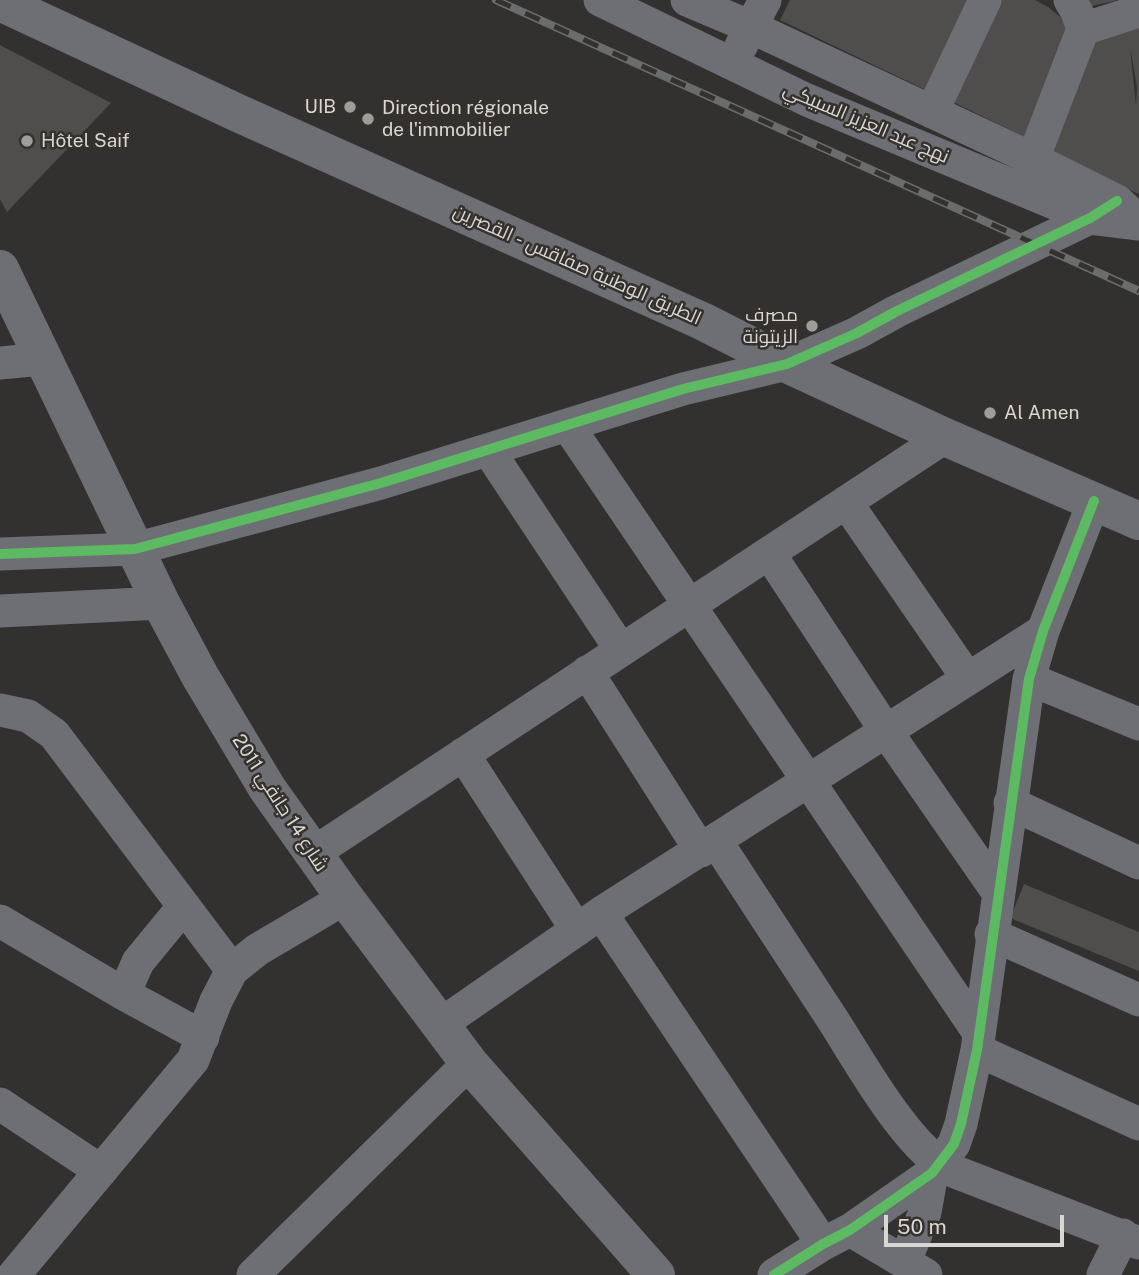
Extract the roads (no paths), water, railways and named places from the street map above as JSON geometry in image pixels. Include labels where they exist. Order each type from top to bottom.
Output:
[{"type":"main road","name":"الطريق الوطنية صفاقس - القصرين","points":[[5,6],[702,321],[787,364],[945,437],[1139,521]]},
{"type":"main road","name":"شارع 14 جانفي 2011","points":[[0,268],[161,603],[200,676],[267,789],[312,854],[469,1063],[656,1275]]},
{"type":"street","name":"نهج عبد العزيز السبيكي","points":[[600,0],[807,100],[1121,216]]},
{"type":"street","name":"نهج عبد العزيز السبيكي","points":[[687,0],[758,14],[932,112],[1033,159],[1121,216]]},
{"type":"street","points":[[932,112],[985,0]]},
{"type":"street","points":[[1033,159],[1076,15],[1139,11]]},
{"type":"street","points":[[732,64],[758,14]]},
{"type":"street","points":[[0,554],[135,549],[489,451],[683,389],[787,364],[857,333],[897,311],[1121,216]]},
{"type":"street","points":[[0,363],[42,359]]},
{"type":"street","points":[[568,426],[978,1041],[1139,1124]]},
{"type":"street","points":[[312,854],[945,437]]},
{"type":"street","points":[[489,451],[621,650]]},
{"type":"street","points":[[774,1275],[836,1237],[935,1169],[954,1144],[961,1124],[978,1041],[997,891],[1029,680],[1044,631],[1094,501]]},
{"type":"street","points":[[846,502],[968,678]]},
{"type":"street","points":[[769,552],[886,731],[997,891]]},
{"type":"street","points":[[0,611],[161,603]]},
{"type":"street","points":[[440,1024],[589,921],[1044,631]]},
{"type":"street","points":[[587,673],[935,1169],[1131,1239],[1103,1275]]},
{"type":"street","points":[[1029,680],[1139,724]]},
{"type":"street","points":[[0,710],[28,716],[54,734],[232,970]]},
{"type":"street","points":[[463,754],[589,921],[836,1237],[915,1268],[935,1169]]},
{"type":"street","points":[[1010,803],[1139,863]]},
{"type":"street","points":[[13,1275],[178,1080],[204,1037],[216,1001],[232,970],[257,950],[345,898]]},
{"type":"street","points":[[124,994],[138,962],[184,906]]},
{"type":"street","points":[[2,925],[204,1037]]},
{"type":"street","points":[[991,934],[1139,1000]]},
{"type":"street","points":[[253,1275],[469,1063]]},
{"type":"street","points":[[0,1104],[101,1171]]},
{"type":"railway","points":[[496,0],[1139,291]]},
{"type":"place","name":"UIB","points":[[350,107]]},
{"type":"place","name":"Direction régionale de l'immobilier","points":[[368,119]]},
{"type":"place","name":"Hôtel Saif","points":[[27,141]]},
{"type":"place","name":"مصرف الزيتونة","points":[[812,326]]},
{"type":"place","name":"Al Amen","points":[[990,413]]}]
